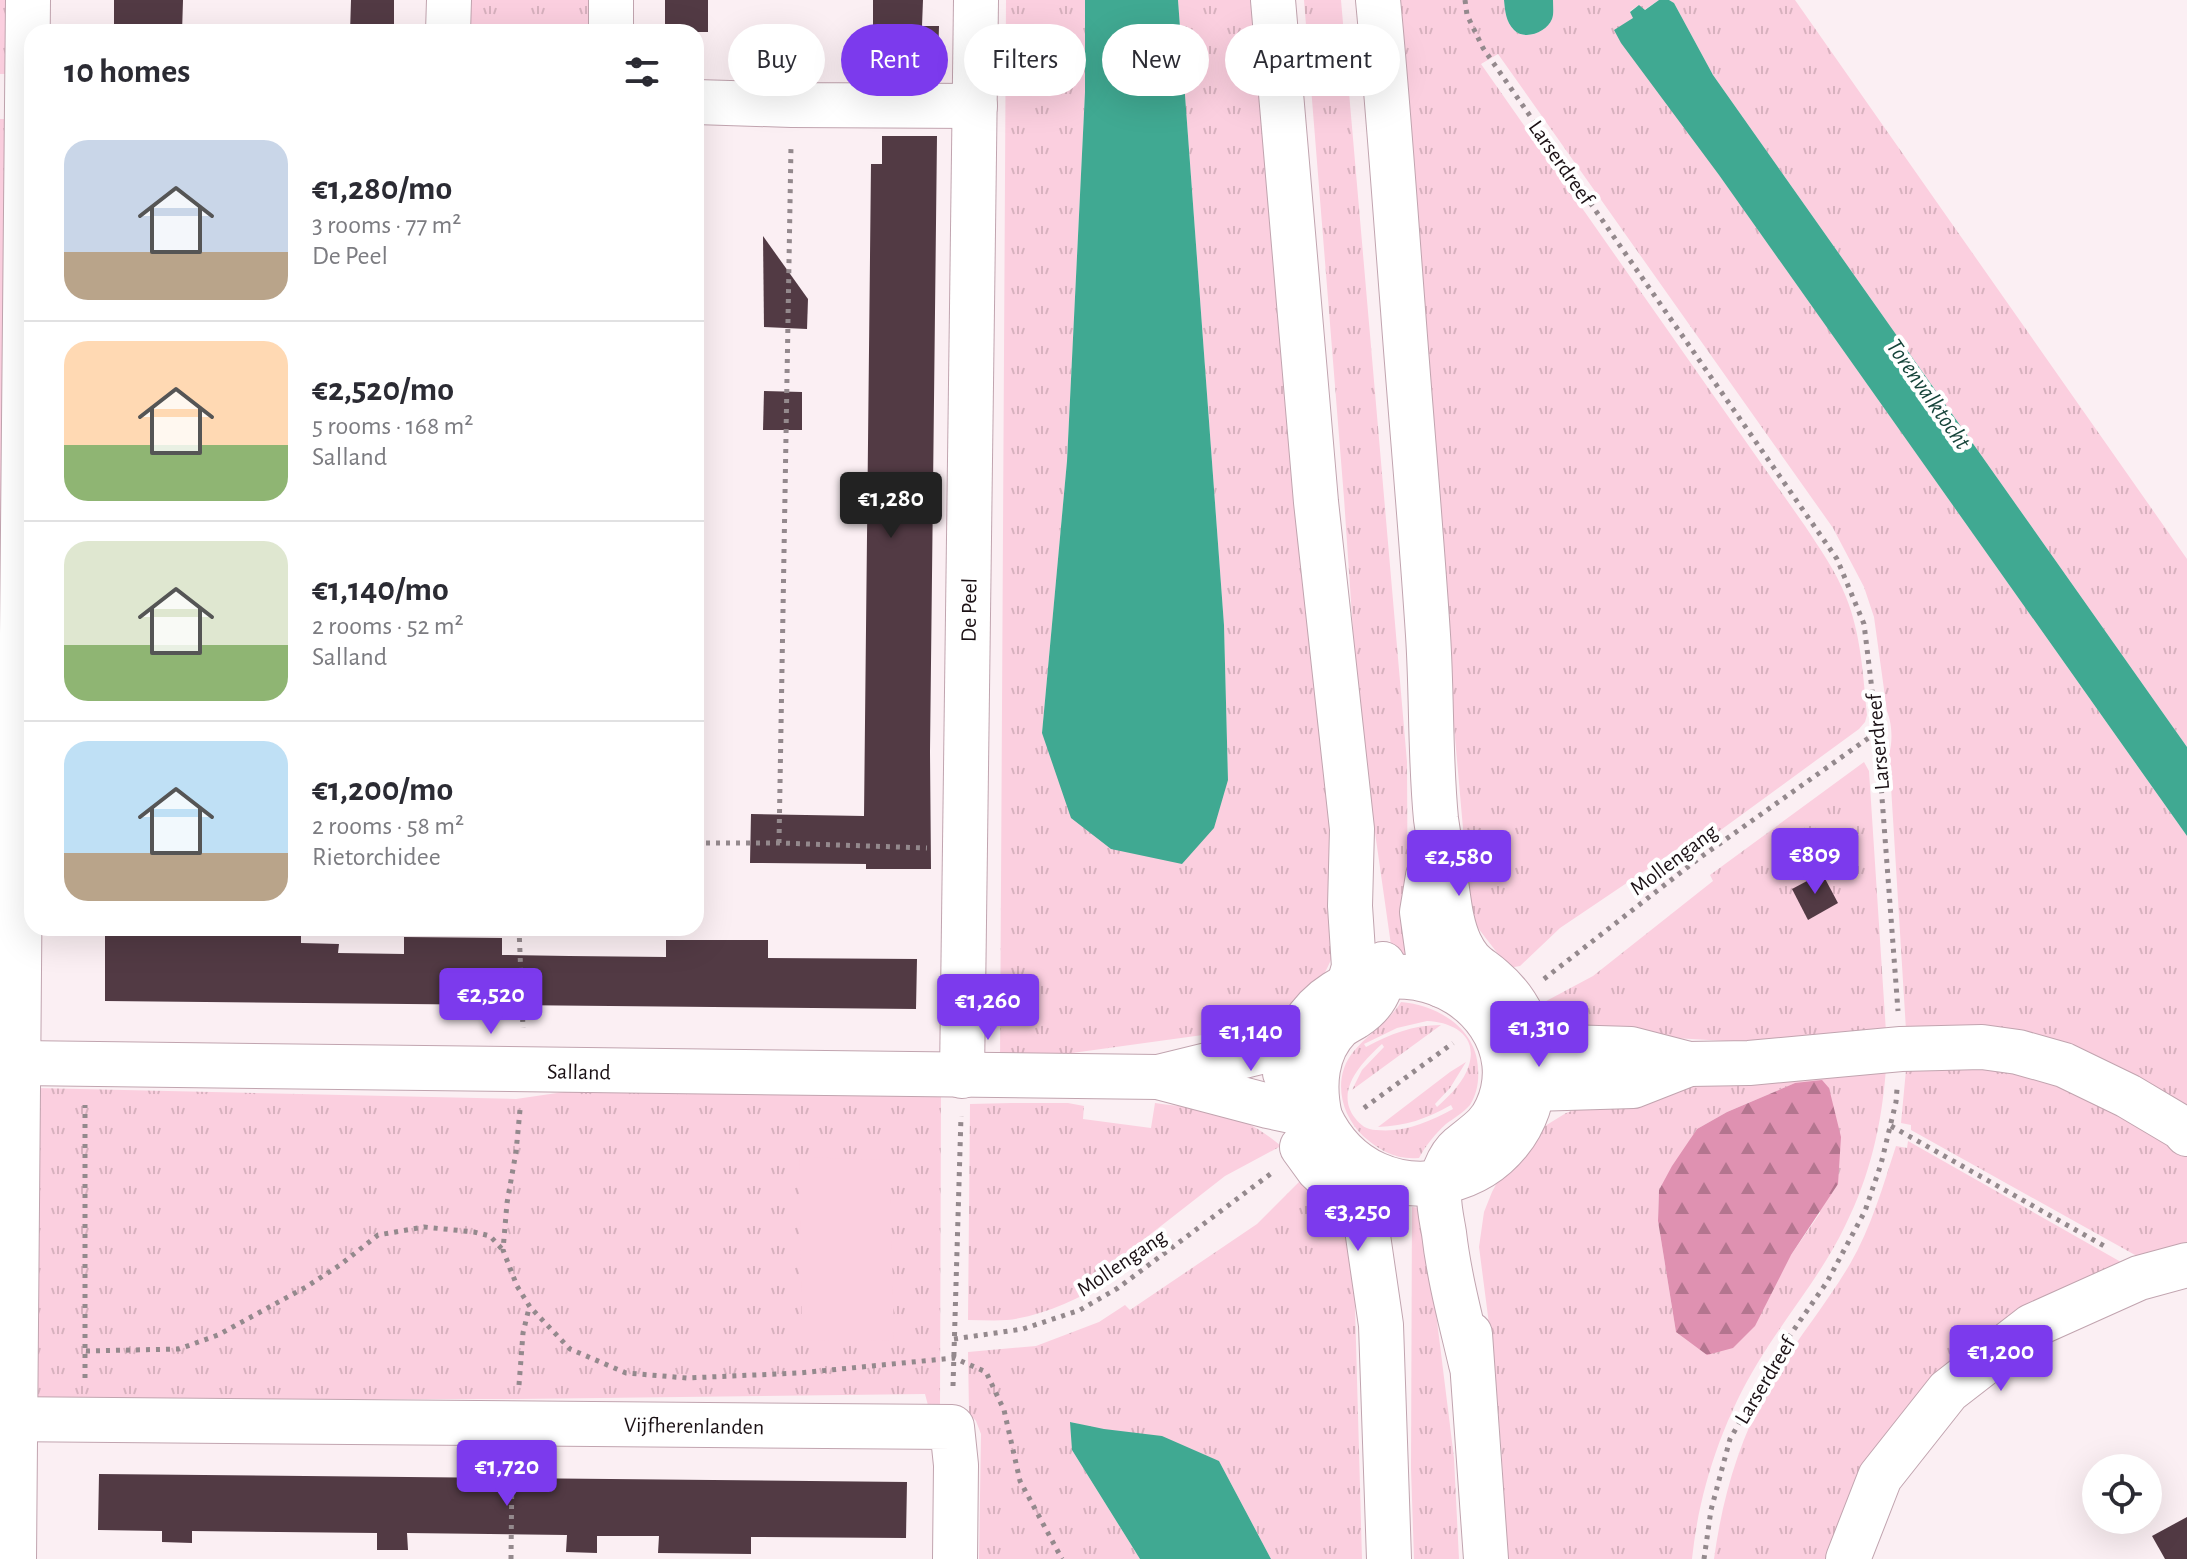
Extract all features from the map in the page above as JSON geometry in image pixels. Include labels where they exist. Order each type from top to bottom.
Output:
[{"type":"street","points":[[28,0],[28,24]]},
{"type":"street","points":[[448,24],[449,0]]},
{"type":"street","points":[[611,0],[611,24]]},
{"type":"street","name":"De Peel","points":[[962,1076],[976,0]]},
{"type":"street","points":[[1273,0],[1316,502],[1352,829],[1371,897],[1383,961],[1366,981]]},
{"type":"street","points":[[1378,0],[1428,637],[1436,818],[1451,912],[1459,941],[1458,976]]},
{"type":"street","points":[[704,102],[975,106]]},
{"type":"street","points":[[14,1559],[8,1419],[10,1063],[19,838],[24,501]]},
{"type":"street","points":[[1320,1114],[1285,1077],[1293,1044],[1303,1026],[1331,995],[1366,981],[1404,976],[1492,978],[1518,1008],[1527,1026],[1498,1042]]},
{"type":"street","points":[[1366,981],[1378,994],[1370,1006],[1340,1027],[1328,1042],[1316,1078],[1316,1098],[1328,1134],[1354,1162],[1357,1182],[1389,1204],[1392,1259],[1381,1325],[1389,1559]]},
{"type":"street","points":[[1498,1042],[1631,1049],[1689,1064],[1749,1063],[1901,1049],[1982,1047],[2018,1052],[2064,1065],[2128,1096],[2187,1134]]},
{"type":"street","points":[[1357,1182],[1413,1183],[1460,1175],[1495,1157],[1508,1143],[1528,1109],[1535,1067],[1498,1042]]},
{"type":"street","points":[[1486,1559],[1471,1364],[1447,1262],[1439,1197],[1460,1175],[1458,1149],[1488,1126],[1498,1107],[1504,1086],[1505,1065],[1498,1042]]},
{"type":"street","name":"Salland","points":[[1158,1077],[1293,1044]]},
{"type":"street","name":"Salland","points":[[10,1063],[1158,1077],[1320,1114]]},
{"type":"street","points":[[1533,1089],[1633,1086],[1689,1064]]},
{"type":"street","points":[[1848,1559],[1880,1477],[1948,1391],[2032,1326],[2139,1278],[2187,1265]]},
{"type":"street","name":"Vijfherenlanden","points":[[8,1419],[952,1427]]},
{"type":"street","points":[[952,1427],[956,1465],[955,1559]]},
{"type":"path","name":"Larserdreef","points":[[1465,0],[1467,15],[1483,48],[1837,559],[1864,624],[1877,731],[1901,1049],[1896,1102],[1881,1164],[1865,1211],[1827,1282],[1786,1341],[1730,1439],[1711,1510],[1704,1559]]},
{"type":"path","points":[[779,843],[792,105]]},
{"type":"path","name":"Mollengang","points":[[1542,980],[1698,859],[1877,731]]},
{"type":"path","points":[[704,843],[965,850]]},
{"type":"path","points":[[503,1250],[524,1070],[519,936]]},
{"type":"path","points":[[1320,1114],[1498,1042]]},
{"type":"path","points":[[83,1419],[86,1351],[85,1064]]},
{"type":"path","points":[[952,1427],[962,1076]]},
{"type":"path","points":[[1891,1126],[2134,1262],[2139,1278]]},
{"type":"path","name":"Mollengang","points":[[954,1339],[1023,1329],[1080,1310],[1118,1288],[1284,1163]]},
{"type":"path","points":[[86,1351],[179,1349],[218,1335],[306,1287],[378,1235],[424,1227],[474,1232],[490,1236],[503,1250],[517,1286],[530,1307],[570,1349],[626,1373],[687,1378],[785,1374],[954,1358],[986,1372],[1004,1410],[1020,1481],[1062,1559]]},
{"type":"path","points":[[511,1559],[513,1423],[523,1333],[530,1307]]},
{"type":"green space","points":[[0,0],[8,0],[7,74],[0,74]]},
{"type":"green space","points":[[470,0],[595,0],[594,24],[470,24]]},
{"type":"green space","points":[[1006,0],[1085,0],[1085,24],[1006,24]]},
{"type":"green space","points":[[1178,0],[1260,0],[1262,24],[1225,24],[1225,96],[1268,96],[1339,919],[1334,953],[1314,988],[1288,1013],[1268,1026],[1000,1063],[1005,96],[1085,96],[1067,461],[1042,733],[1228,780],[1224,625],[1185,96],[1209,96],[1209,24],[1180,24]]},
{"type":"green space","points":[[1304,0],[1341,0],[1343,24],[1306,24]]},
{"type":"green space","points":[[1398,0],[1504,0],[1511,27],[1519,33],[1530,35],[1549,24],[1553,15],[1553,0],[1659,0],[1644,10],[1639,5],[1630,11],[1681,121],[2187,836],[2187,1108],[1906,1030],[1889,754],[1891,727],[1874,617],[1864,587],[1833,528],[1498,54],[1481,64],[1833,569],[1855,625],[1867,715],[1859,729],[1692,851],[1686,843],[1560,928],[1520,966],[1509,968],[1471,919],[1438,545]]},
{"type":"green space","points":[[1669,0],[1795,0],[2187,559],[2187,747],[1713,75],[1674,3]]},
{"type":"green space","points":[[1312,96],[1349,96],[1407,762],[1408,956],[1393,959],[1359,720]]},
{"type":"green space","points":[[0,119],[7,119],[0,709]]},
{"type":"green space","points":[[1864,762],[1869,771],[1886,1032],[1744,1042],[1586,1033],[1556,1022],[1535,1007],[1593,976],[1713,881],[1710,875]]},
{"type":"green space","points":[[1401,1002],[1441,1014],[1463,1031],[1476,1055],[1478,1078],[1470,1105],[1438,1132],[1419,1158],[1396,1156],[1369,1141],[1349,1117],[1342,1095],[1341,1084],[1347,1061]],"holes":[[[1436,1022],[1454,1027],[1466,1038],[1471,1055],[1464,1077],[1437,1107],[1435,1104],[1450,1088],[1466,1062],[1378,1127],[1416,1121],[1451,1105],[1453,1109],[1406,1128],[1373,1130],[1361,1125],[1349,1108],[1348,1098],[1353,1078],[1366,1059],[1382,1044],[1384,1047],[1362,1070],[1352,1090],[1441,1025],[1393,1034],[1366,1047],[1364,1044],[1397,1028]]]},
{"type":"green space","points":[[1948,1064],[2057,1080],[2187,1155],[2187,1248],[2144,1260],[1911,1130],[1911,1125],[1901,1123],[1906,1070]]},
{"type":"green space","points":[[1886,1068],[1878,1129],[1854,1207],[1835,1244],[1757,1364],[1733,1409],[1706,1483],[1692,1559],[1506,1559],[1495,1370],[1479,1247],[1484,1212],[1492,1192],[1504,1169],[1545,1126],[1566,1113],[1596,1102],[1644,1098],[1752,1074]],"holes":[[[1795,1083],[1820,1213],[1791,1255],[1676,1332],[1658,1221],[1659,1190],[1697,1129],[1727,1112]]]},
{"type":"green space","points":[[1822,1080],[1829,1088],[1841,1137],[1838,1184],[1791,1255],[1755,1326],[1733,1348],[1707,1355],[1676,1332],[1658,1221],[1659,1190],[1697,1129],[1727,1112],[1795,1083]]},
{"type":"green space","points":[[598,1087],[941,1091],[940,1408],[929,1409],[925,1394],[518,1399],[33,1399],[36,1088],[516,1099]]},
{"type":"green space","points":[[1068,1103],[1084,1106],[1083,1119],[1151,1128],[1155,1103],[1222,1114],[1251,1125],[1281,1146],[1225,1176],[1102,1272],[1109,1281],[1097,1288],[1034,1315],[1007,1320],[968,1320],[970,1104]]},
{"type":"green space","points":[[1908,1141],[2128,1266],[2029,1310],[1828,1559],[1714,1559],[1732,1473],[1756,1412],[1786,1359],[1850,1264],[1870,1221],[1896,1146],[1907,1148]]},
{"type":"green space","points":[[799,1157],[890,1160],[894,1341],[802,1340]]},
{"type":"green space","points":[[1307,1177],[1329,1202],[1350,1237],[1354,1270],[1362,1559],[1271,1559],[1219,1461],[1071,1422],[1072,1450],[1140,1559],[979,1559],[981,1434],[969,1413],[968,1352],[1036,1346],[1099,1322],[1125,1305],[1130,1310],[1257,1224]]},
{"type":"green space","points":[[1412,1207],[1423,1208],[1454,1458],[1459,1559],[1414,1559],[1411,1469]]},
{"type":"water","points":[[1085,0],[1178,0],[1180,24],[1102,24],[1102,96],[1185,96],[1224,625],[1228,780],[1214,828],[1182,864],[1111,849],[1071,818],[1042,733],[1067,461],[1086,96]]},
{"type":"water","points":[[1504,0],[1553,0],[1552,19],[1546,28],[1524,35],[1511,27]]},
{"type":"water","name":"Torenvalktocht","points":[[1659,0],[1674,3],[1713,75],[2187,747],[2187,836],[1719,175],[1621,43],[1614,30],[1633,18],[1630,12],[1639,5],[1645,10]]},
{"type":"water","points":[[1070,1422],[1162,1436],[1219,1461],[1271,1559],[1140,1559],[1072,1450]]},
{"type":"building","points":[[114,0],[183,0],[182,24],[114,24]]},
{"type":"building","points":[[351,0],[394,0],[394,24],[350,24]]},
{"type":"building","points":[[665,0],[708,0],[708,32],[704,32],[704,24],[665,24]]},
{"type":"building","points":[[873,0],[923,0],[922,24],[873,24]]},
{"type":"building","points":[[882,136],[937,136],[931,869],[866,869],[866,864],[750,863],[751,814],[864,816],[871,164],[882,164]]},
{"type":"building","points":[[763,236],[808,299],[807,329],[764,327]]},
{"type":"building","points":[[764,391],[802,392],[802,430],[763,430]]},
{"type":"building","points":[[1822,873],[1838,903],[1808,920],[1792,889]]},
{"type":"building","points":[[105,936],[301,936],[301,943],[339,944],[338,953],[404,954],[404,937],[502,938],[502,955],[666,957],[666,940],[768,940],[768,958],[917,959],[916,1009],[105,1001]]},
{"type":"building","points":[[99,1474],[907,1482],[906,1538],[751,1537],[751,1554],[658,1553],[659,1536],[597,1536],[597,1553],[566,1552],[567,1535],[407,1533],[408,1550],[377,1550],[377,1533],[192,1531],[192,1543],[162,1542],[162,1531],[98,1530]]},
{"type":"building","points":[[2187,1517],[2187,1559],[2165,1559],[2152,1536],[2162,1534],[2162,1531]]}]
